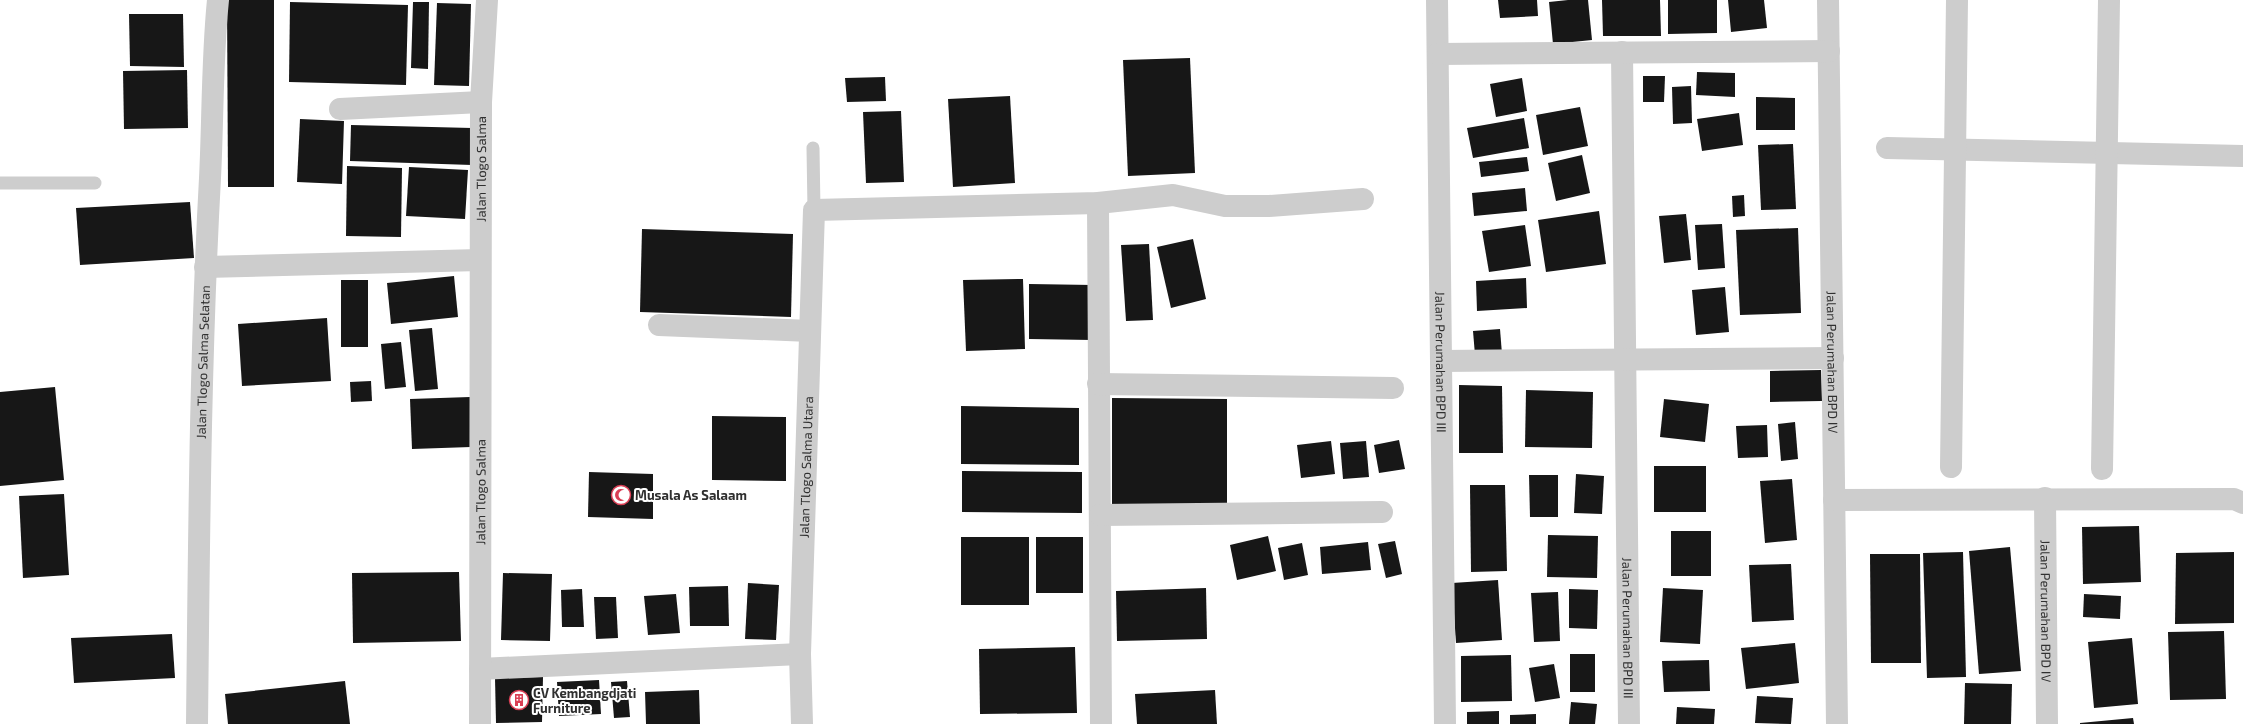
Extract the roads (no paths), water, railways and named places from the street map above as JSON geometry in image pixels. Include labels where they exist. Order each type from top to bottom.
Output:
[{"type":"street","name":"Jalan Tlogo Salma Selatan","points":[[197,724],[201,381],[212,132],[214,38],[218,0]]},
{"type":"street","name":"Jalan Tlogo Salma","points":[[480,724],[481,102],[487,0]]},
{"type":"street","name":"Jalan Perumahan BPD III","points":[[1437,0],[1445,724]]},
{"type":"street","name":"Jalan Perumahan BPD IV","points":[[1828,0],[1837,724]]},
{"type":"street","points":[[1951,467],[1957,0]]},
{"type":"street","points":[[2102,468],[2108,153],[2109,0]]},
{"type":"street","points":[[1438,54],[1829,51]]},
{"type":"street","name":"Jalan Perumahan BPD III","points":[[1622,52],[1629,724]]},
{"type":"street","name":"Jalan Tlogo Salma","points":[[340,109],[481,102]]},
{"type":"street","points":[[1886,148],[2243,156]]},
{"type":"street","points":[[814,210],[1098,203],[1173,195],[1225,206],[1269,206],[1363,200]]},
{"type":"street","points":[[1098,203],[1101,724]]},
{"type":"street","name":"Jalan Tlogo Salma Utara","points":[[802,724],[800,654],[814,210]]},
{"type":"street","points":[[205,267],[480,260]]},
{"type":"street","points":[[659,325],[810,331]]},
{"type":"street","points":[[1441,360],[1833,358]]},
{"type":"street","points":[[1098,384],[1393,388]]},
{"type":"street","points":[[1834,500],[2045,498],[2238,501]]},
{"type":"street","name":"Jalan Perumahan BPD IV","points":[[2045,498],[2047,724]]},
{"type":"street","points":[[1100,515],[1382,512]]},
{"type":"street","points":[[480,669],[800,654]]},
{"type":"lane","points":[[813,148],[814,210]]},
{"type":"lane","points":[[0,183],[95,183]]},
{"type":"place","name":"Musala As Salaam","points":[[621,495]]},
{"type":"place","name":"CV Kembangdjati Furniture","points":[[519,700]]}]
